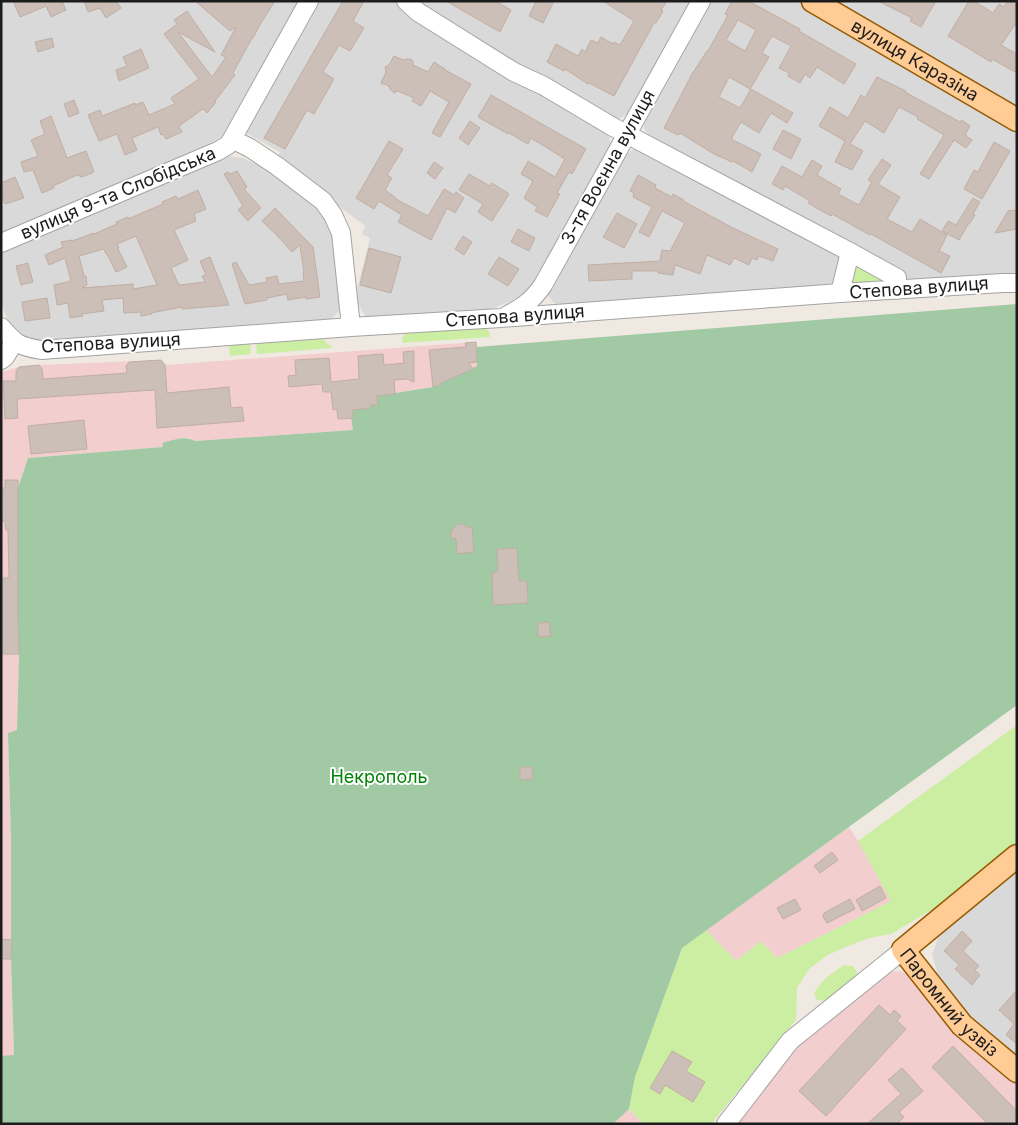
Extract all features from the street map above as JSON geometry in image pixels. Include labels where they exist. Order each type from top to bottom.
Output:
[{"type":"main road","name":"вулиця Каразіна","points":[[813,1],[1017,120]]},
{"type":"main road","name":"Паромний узвіз","points":[[1017,856],[903,950],[962,1024],[1017,1072]]},
{"type":"street","points":[[309,1],[232,139],[250,148],[277,166],[323,201],[333,215],[341,233],[351,326]]},
{"type":"street","points":[[406,1],[418,12],[514,72],[544,86],[626,133],[896,278],[898,290]]},
{"type":"street","name":"3-тя Воєнна вулиця","points":[[501,318],[521,308],[535,296],[701,1]]},
{"type":"street","name":"вулиця 9-та Слобідська","points":[[1,243],[218,151],[228,145],[232,139]]},
{"type":"street","points":[[840,293],[850,252]]},
{"type":"street","name":"Степова вулиця","points":[[14,342],[41,350],[351,326],[501,318],[1003,282],[1017,283]]},
{"type":"street","points":[[1,327],[14,342],[1,360]]},
{"type":"street","points":[[726,1124],[790,1041],[903,950]]},
{"type":"shaded area","points":[[1,1],[302,1],[240,111],[222,136],[202,149],[1,232]]},
{"type":"shaded area","points":[[318,1],[398,1],[608,132],[611,145],[539,276],[527,291],[511,301],[491,309],[366,318],[355,298],[370,238],[362,234],[365,226],[276,158],[280,152],[243,131]]},
{"type":"shaded area","points":[[413,1],[693,1],[628,113],[619,119],[608,119]]},
{"type":"shaded area","points":[[710,1],[797,1],[1017,128],[1017,277],[912,283],[651,140],[645,130],[643,121]]},
{"type":"shaded area","points":[[829,1],[1017,1],[1017,112]]},
{"type":"shaded area","points":[[641,147],[831,250],[840,259],[835,284],[828,289],[561,307],[554,303],[547,294],[623,157],[632,150]]},
{"type":"shaded area","points":[[228,156],[243,158],[279,175],[313,201],[334,233],[343,306],[330,321],[40,342],[20,334],[9,324],[1,302],[1,252],[219,158]]},
{"type":"shaded area","points":[[476,342],[478,366],[441,383],[441,385],[389,394],[378,405],[351,419],[353,430],[195,441],[190,438],[162,443],[163,447],[28,458],[18,488],[19,654],[17,731],[8,733],[14,1056],[1,1056],[1,372],[19,367],[39,365],[161,360],[165,365]]},
{"type":"shaded area","points":[[849,827],[892,901],[777,958],[761,941],[736,961],[706,930]]},
{"type":"shaded area","points":[[1017,865],[1017,1064],[966,1020],[940,982],[932,954],[942,929]]},
{"type":"shaded area","points":[[901,971],[919,982],[1017,1077],[1017,1124],[738,1124],[797,1047],[854,998],[889,972]]},
{"type":"shaded area","points":[[629,1109],[644,1124],[613,1124]]},
{"type":"green space","points":[[854,260],[889,281],[851,285]]},
{"type":"green space","name":"Некрополь","points":[[1017,304],[1017,705],[682,948],[635,1077],[629,1109],[613,1124],[1,1124],[1,1056],[14,1055],[8,733],[17,730],[19,654],[18,488],[28,458],[163,447],[162,443],[183,438],[195,441],[353,430],[352,409],[371,408],[371,405],[377,405],[375,383],[389,394],[441,385],[441,383],[477,366],[477,347]]},
{"type":"green space","points":[[486,328],[490,337],[403,343],[402,338],[407,332]]},
{"type":"green space","points":[[323,338],[332,348],[257,354],[256,343]]},
{"type":"green space","points":[[250,344],[251,354],[230,356],[229,345]]},
{"type":"green space","points":[[1017,725],[1017,847],[955,896],[891,934],[869,938],[843,948],[828,955],[809,969],[797,988],[796,1020],[711,1124],[644,1124],[629,1109],[635,1077],[682,948],[706,930],[736,961],[761,941],[777,958],[891,901],[858,841]]},
{"type":"green space","points":[[844,965],[853,966],[857,972],[857,979],[827,1001],[817,1000],[814,994],[823,981]]},
{"type":"building","points":[[13,1],[62,1],[66,10],[51,17],[46,6],[20,17]]},
{"type":"building","points":[[84,1],[116,1],[121,8],[106,18],[100,8],[88,12]]},
{"type":"building","points":[[195,1],[275,1],[233,73],[235,75],[207,113],[203,109],[179,126],[182,132],[166,139],[163,134],[161,135],[158,127],[132,138],[137,150],[125,155],[117,134],[99,141],[88,115],[100,110],[102,116],[135,103],[135,105],[143,102],[149,115],[175,104],[171,98],[199,79],[164,34],[177,24],[174,20],[187,11],[215,52],[178,32],[212,77],[226,57],[221,55],[236,27],[230,31]]},
{"type":"building","points":[[343,1],[364,1],[353,21],[364,28],[350,51],[339,45],[323,72],[334,79],[314,114],[307,110],[285,149],[264,138]]},
{"type":"building","points":[[446,1],[496,1],[511,10],[500,32]]},
{"type":"building","points":[[536,1],[554,1],[543,23],[529,16]]},
{"type":"building","points":[[603,1],[667,1],[614,96],[588,84],[565,69],[564,71],[547,62],[556,44],[578,56],[582,49],[585,52],[591,40],[598,43],[601,37],[613,44],[614,42],[620,45],[634,21]]},
{"type":"building","points":[[732,1],[748,1],[800,29],[799,31],[856,64],[844,84],[817,67],[810,78],[805,74],[800,83],[788,76],[789,73],[779,68],[791,46],[772,36],[762,53],[769,57],[750,89],[729,77],[719,97],[740,108],[751,89],[793,113],[787,123],[771,113],[759,133],[741,122],[731,139],[761,154],[752,172],[733,161],[714,154],[680,133],[678,135],[664,128],[692,74],[708,51],[728,15],[725,14]],"holes":[[[738,20],[756,30],[745,51],[726,40]]]},
{"type":"building","points":[[878,1],[936,1],[921,27],[910,21],[912,18]]},
{"type":"building","points":[[969,1],[974,1],[993,13],[999,4],[1004,7],[1008,1],[1017,1],[1017,22],[1001,45],[1017,54],[1017,73],[992,59],[991,62],[948,36]]},
{"type":"building","points":[[52,38],[54,47],[38,52],[35,42]]},
{"type":"building","points":[[141,49],[149,68],[119,81],[116,70],[127,66],[123,57]]},
{"type":"building","points":[[394,56],[403,60],[410,59],[413,61],[413,65],[428,72],[434,62],[471,84],[440,137],[432,133],[449,102],[430,91],[421,106],[412,101],[414,98],[398,91],[394,93],[389,86],[381,83],[386,72],[385,67],[389,65]]},
{"type":"building","points":[[877,77],[906,91],[960,122],[962,120],[970,126],[965,135],[972,140],[966,148],[954,140],[929,179],[920,174],[944,135],[917,119],[918,117],[899,107],[884,133],[865,121],[850,144],[863,151],[852,170],[835,162],[845,141],[819,126],[830,107],[848,118],[861,95],[865,98]]},
{"type":"building","points":[[491,95],[586,149],[572,174],[569,172],[557,193],[560,194],[547,217],[535,211],[537,207],[524,198],[533,181],[521,174],[528,161],[555,177],[565,159],[531,138],[528,144],[478,117]]},
{"type":"building","points":[[74,100],[79,113],[69,117],[64,104]]},
{"type":"building","points":[[51,116],[67,158],[86,151],[94,172],[82,177],[77,175],[42,193],[33,170],[24,172],[21,162],[38,156],[31,140],[45,134],[40,121]]},
{"type":"building","points":[[470,121],[480,128],[468,145],[459,138]]},
{"type":"building","points":[[783,130],[801,139],[791,159],[773,149]]},
{"type":"building","points":[[389,141],[403,149],[387,175],[392,178],[385,190],[396,199],[428,216],[444,189],[454,195],[456,192],[464,198],[455,213],[447,208],[431,240],[398,222],[402,215],[379,201],[374,209],[356,198]]},
{"type":"building","points":[[994,142],[1010,151],[982,199],[964,189],[974,170],[978,172]]},
{"type":"building","points":[[882,159],[891,165],[878,184],[900,197],[887,219],[912,232],[920,219],[947,235],[939,251],[950,256],[941,273],[871,234],[820,210],[808,203],[810,201],[785,186],[783,190],[772,184],[782,166],[802,177],[812,160],[822,166],[817,175],[841,189],[838,194],[859,205],[872,182],[868,180]]},
{"type":"building","points":[[434,162],[443,168],[435,179],[427,173]]},
{"type":"building","points":[[237,171],[247,187],[244,189],[261,208],[248,221],[238,210],[243,206],[224,174]]},
{"type":"building","points":[[469,174],[490,186],[492,183],[509,194],[492,221],[478,212],[483,204],[459,190]]},
{"type":"building","points":[[638,175],[656,185],[655,188],[672,197],[673,194],[733,228],[778,249],[773,261],[759,256],[757,260],[752,258],[749,265],[734,258],[730,265],[707,255],[700,274],[675,265],[673,275],[658,273],[659,271],[632,271],[632,279],[589,281],[588,265],[660,261],[662,250],[670,251],[685,223],[662,211],[649,237],[639,232],[652,207],[633,197],[634,193],[630,191]]},
{"type":"building","points":[[15,177],[24,198],[5,204],[1,194],[1,183]]},
{"type":"building","points":[[198,190],[206,209],[194,214],[196,221],[174,230],[188,260],[171,268],[179,285],[205,282],[202,276],[206,275],[200,261],[210,257],[229,305],[182,309],[182,307],[141,316],[141,312],[124,313],[123,298],[102,300],[104,311],[70,318],[68,303],[57,305],[54,285],[71,281],[65,258],[49,265],[45,255],[63,247],[61,242],[72,241],[94,234],[117,224],[116,222],[163,204],[162,202],[176,196],[178,199]],"holes":[[[136,236],[157,285],[133,289],[133,284],[82,288],[87,285],[79,256],[104,249],[116,272],[127,267],[117,244]]]},
{"type":"building","points":[[973,198],[980,202],[973,214],[975,215],[959,240],[942,231],[948,221],[956,225]]},
{"type":"building","points":[[275,208],[313,247],[320,297],[288,300],[287,294],[245,304],[232,264],[236,262],[249,285],[267,282],[266,278],[277,276],[279,284],[304,281],[300,245],[292,252],[262,221]]},
{"type":"building","points":[[1017,210],[1017,229],[995,233],[1008,211]]},
{"type":"building","points":[[617,213],[637,224],[624,248],[603,237]]},
{"type":"building","points":[[518,229],[535,238],[529,251],[511,242]]},
{"type":"building","points":[[463,236],[472,242],[464,255],[455,249]]},
{"type":"building","points":[[369,248],[401,257],[391,293],[360,285]]},
{"type":"building","points":[[499,257],[519,269],[508,286],[488,274]]},
{"type":"building","points":[[28,263],[33,282],[21,285],[16,266]]},
{"type":"building","points":[[47,298],[50,318],[25,321],[22,302]]},
{"type":"building","points":[[476,342],[477,362],[469,363],[473,369],[433,387],[429,350],[466,347],[465,343]]},
{"type":"building","points":[[414,351],[414,382],[407,379],[394,380],[395,394],[377,396],[378,405],[371,405],[371,408],[352,410],[353,418],[338,419],[337,409],[333,410],[331,392],[323,392],[322,384],[289,387],[288,376],[296,375],[295,360],[329,358],[331,382],[359,379],[358,356],[383,354],[384,365],[404,363],[403,352]]},
{"type":"building","points":[[161,360],[165,365],[167,393],[229,387],[231,408],[242,407],[244,421],[157,428],[155,390],[17,399],[18,418],[5,419],[3,381],[16,381],[16,371],[19,367],[39,365],[42,369],[43,379],[127,373],[126,366],[129,362]]},
{"type":"building","points":[[84,420],[87,449],[31,454],[28,426]]},
{"type":"building","points":[[5,480],[18,480],[19,654],[1,654],[1,578],[9,578],[8,530],[6,530],[5,521],[2,521],[1,488],[5,488]]},
{"type":"building","points":[[458,524],[472,527],[474,552],[457,554],[456,538],[451,539],[451,531]]},
{"type":"building","points":[[517,548],[519,581],[527,581],[528,603],[493,605],[492,572],[498,572],[497,549]]},
{"type":"building","points":[[549,622],[551,636],[538,637],[538,623]]},
{"type":"building","points":[[520,767],[532,767],[533,779],[520,780]]},
{"type":"building","points":[[832,852],[838,860],[820,873],[814,866]]},
{"type":"building","points":[[880,886],[886,898],[862,911],[856,900]]},
{"type":"building","points":[[795,899],[801,910],[783,919],[777,908]]},
{"type":"building","points":[[850,899],[855,909],[827,923],[823,917],[824,913]]},
{"type":"building","points":[[962,931],[972,941],[963,951],[979,966],[975,970],[980,975],[972,985],[955,969],[959,965],[944,951]]},
{"type":"building","points":[[1,939],[12,940],[11,959],[1,959]]},
{"type":"building","points":[[1017,990],[1017,1044],[1006,1035],[1014,1024],[999,1010]]},
{"type":"building","points":[[879,1005],[890,1015],[894,1010],[901,1016],[897,1021],[906,1029],[826,1116],[799,1091]]},
{"type":"building","points":[[953,1046],[1017,1111],[1017,1124],[988,1124],[932,1067]]},
{"type":"building","points":[[672,1051],[692,1062],[686,1071],[705,1082],[693,1102],[665,1085],[660,1094],[650,1088]]},
{"type":"building","points":[[902,1068],[923,1091],[899,1112],[904,1117],[897,1124],[867,1124],[901,1094],[888,1080]]}]
